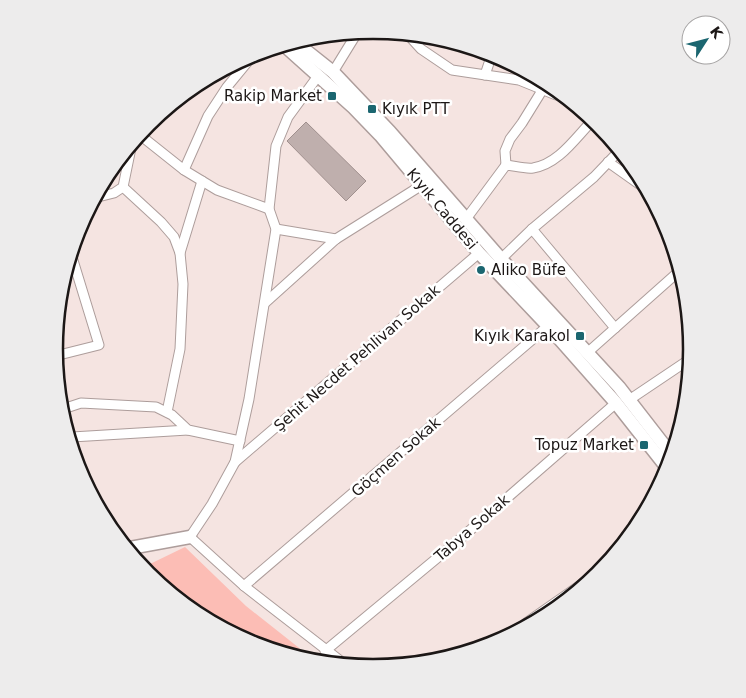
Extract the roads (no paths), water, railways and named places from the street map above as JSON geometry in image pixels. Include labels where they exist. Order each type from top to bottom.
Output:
[{"type":"main road","name":"Kıyık Caddesi","points":[[301,47],[390,132],[466,218],[484,249],[501,259],[587,353],[663,461]]},
{"type":"main road","name":"Kıyık Caddesi","points":[[291,50],[326,71],[354,108],[422,185],[484,249],[548,326],[667,449]]},
{"type":"main road","points":[[134,547],[190,537]]},
{"type":"street","points":[[335,657],[244,586],[190,537],[212,504],[235,462],[240,441],[249,399],[276,229],[269,209],[276,146],[288,117],[352,39]]},
{"type":"street","points":[[414,41],[421,49],[452,70],[519,80],[540,88]]},
{"type":"street","points":[[486,75],[490,61]]},
{"type":"street","points":[[184,170],[208,116],[227,87],[243,68]]},
{"type":"street","points":[[466,218],[506,164],[505,151],[510,139],[543,90]]},
{"type":"street","points":[[506,164],[532,168],[544,165],[560,156],[588,126]]},
{"type":"street","points":[[145,139],[184,170],[216,190],[269,209]]},
{"type":"street","points":[[501,259],[532,229],[594,177],[615,155]]},
{"type":"street","points":[[103,195],[123,187],[129,157]]},
{"type":"street","points":[[608,162],[633,179]]},
{"type":"street","points":[[180,253],[202,181]]},
{"type":"street","points":[[265,303],[336,239],[422,185]]},
{"type":"street","points":[[123,187],[174,236],[180,253],[183,284],[180,349],[167,412]]},
{"type":"street","points":[[276,229],[336,239]]},
{"type":"street","points":[[532,229],[615,328]]},
{"type":"street","name":"Şehit Necdet Pehlivan Sokak","points":[[235,462],[484,249]]},
{"type":"street","points":[[63,354],[99,345],[74,265]]},
{"type":"street","points":[[587,353],[674,275]]},
{"type":"street","name":"Göçmen Sokak","points":[[244,586],[548,326]]},
{"type":"street","name":"Tabya Sokak","points":[[325,651],[622,401],[683,362]]},
{"type":"street","points":[[68,407],[82,402],[156,407],[167,412],[188,430]]},
{"type":"street","points":[[75,437],[188,430],[240,441]]},
{"type":"place","name":"Rakip Market","points":[[332,96]]},
{"type":"place","name":"Kıyık PTT","points":[[372,109]]},
{"type":"place","name":"Aliko Büfe","points":[[481,270]]},
{"type":"place","name":"Kıyık Karakol","points":[[580,336]]},
{"type":"place","name":"Topuz Market","points":[[644,445]]}]
